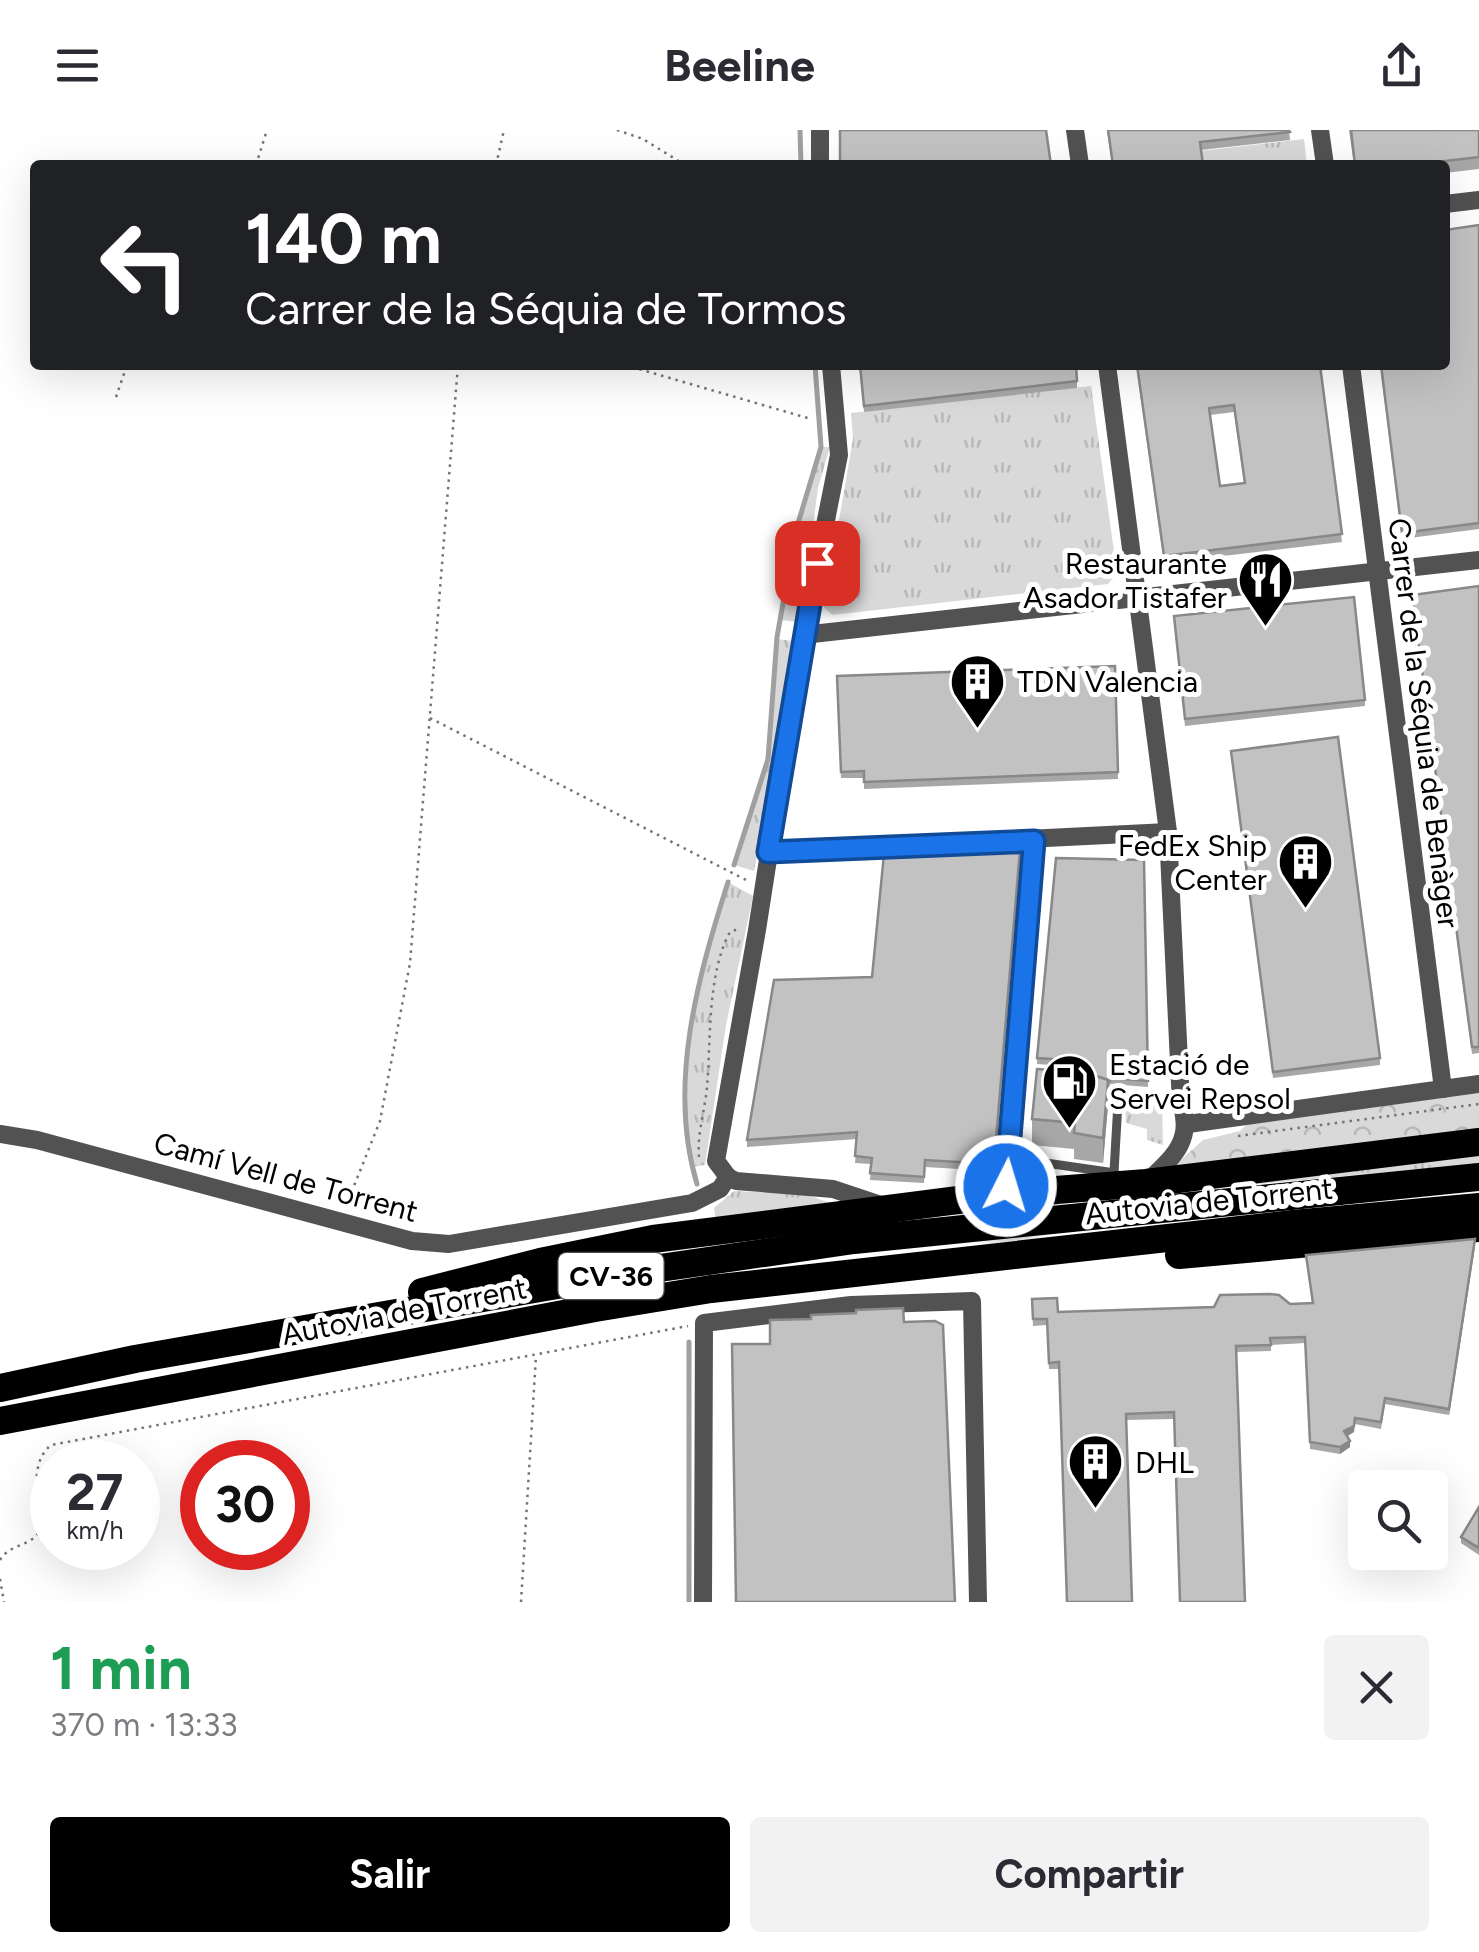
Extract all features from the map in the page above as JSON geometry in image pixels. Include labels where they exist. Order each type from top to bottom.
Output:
[{"type":"highway","points":[[135,1359],[652,1239],[1005,1194],[1143,1183],[1479,1142]]},
{"type":"highway","name":"Autovia de Torrent","points":[[0,1388],[135,1359],[632,1272],[854,1240],[1479,1177]]},
{"type":"highway","name":"Autovia de Torrent","points":[[0,1421],[595,1308],[712,1290],[1479,1207]]},
{"type":"highway","points":[[883,1269],[1197,1254],[1479,1228]]},
{"type":"street","points":[[820,130],[820,160]]},
{"type":"street","points":[[1075,130],[1079,160]]},
{"type":"street","points":[[1320,130],[1323,160]]},
{"type":"street","points":[[1450,203],[1479,200]]},
{"type":"street","points":[[832,370],[839,455],[803,635],[716,1162],[736,1181],[833,1189],[895,1210]]},
{"type":"street","points":[[1108,370],[1168,832],[1181,1104],[1188,1124],[1182,1144],[1143,1183]]},
{"type":"street","name":"Carrer de la Séquia de Benàger","points":[[1352,370],[1443,1089]]},
{"type":"street","points":[[803,635],[1479,560]]},
{"type":"street","points":[[768,852],[1168,832]]},
{"type":"street","points":[[1005,1194],[1018,1084],[1034,841]]},
{"type":"street","points":[[1188,1124],[1479,1084]]},
{"type":"street","name":"Camí Vell de Torrent","points":[[0,1134],[38,1140],[412,1240],[449,1244],[692,1203],[720,1189],[728,1177]]},
{"type":"street","points":[[704,1602],[704,1324],[851,1304],[972,1301],[978,1602]]},
{"type":"lane","points":[[1079,1090],[1110,1094],[1118,1102],[1114,1172]]},
{"type":"lane","points":[[1008,1154],[1114,1172],[1143,1183]]},
{"type":"path","points":[[258,160],[267,130]]},
{"type":"path","points":[[497,160],[504,130]]},
{"type":"path","points":[[617,130],[644,139],[677,160]]},
{"type":"path","points":[[116,397],[125,370]]},
{"type":"path","points":[[340,1222],[380,1121],[406,982],[458,370]]},
{"type":"path","points":[[642,370],[811,419]]},
{"type":"path","points":[[429,718],[724,871],[763,887]]},
{"type":"path","points":[[702,1168],[698,1153],[707,1087],[707,1043],[721,957],[730,932],[742,928]]},
{"type":"path","points":[[1238,1136],[1479,1104]]},
{"type":"path","points":[[0,1560],[15,1545],[32,1542],[38,1536],[41,1527],[37,1466],[42,1452],[50,1445],[704,1324]]},
{"type":"path","points":[[521,1602],[536,1354]]},
{"type":"path","points":[[0,1579],[4,1602]]},
{"type":"green space","points":[[1304,139],[1306,160],[1201,160],[1200,151]]},
{"type":"green space","points":[[1091,386],[1117,573],[1108,584],[832,615],[824,607],[853,439],[851,413]]},
{"type":"green space","points":[[821,447],[830,447],[818,488],[800,622],[780,620],[796,530]]},
{"type":"green space","points":[[777,639],[793,641],[773,779],[754,871],[734,865],[768,759]]},
{"type":"green space","points":[[728,882],[753,896],[726,1025],[705,1165],[692,1167],[687,1092],[693,1022]]},
{"type":"green space","points":[[1479,1093],[1479,1133],[1172,1168],[1203,1140],[1240,1131],[1248,1123]]},
{"type":"green space","points":[[1125,1098],[1162,1101],[1163,1145],[1147,1140],[1147,1129],[1126,1123]]},
{"type":"green space","points":[[1479,1154],[1479,1164],[1248,1185],[1247,1181]]},
{"type":"green space","points":[[734,1191],[805,1194],[833,1204],[716,1222],[714,1208]]},
{"type":"building","points":[[840,130],[1046,130],[1050,160],[840,160]]},
{"type":"building","points":[[1108,130],[1290,132],[1200,142],[1202,160],[1112,160]]},
{"type":"building","points":[[1351,130],[1479,130],[1479,157],[1354,160]]},
{"type":"building","points":[[1479,225],[1479,523],[1402,533],[1382,370],[1450,370],[1450,229]]},
{"type":"building","points":[[860,370],[1076,370],[1077,381],[864,406]]},
{"type":"building","points":[[1138,370],[1321,370],[1342,534],[1164,556]],"holes":[[[1234,405],[1245,483],[1220,486],[1209,408]]]},
{"type":"building","points":[[1479,586],[1479,1047],[1472,1047],[1412,595]]},
{"type":"building","points":[[1354,597],[1365,700],[1185,719],[1174,616]]},
{"type":"building","name":"TDN Valencia","points":[[1115,666],[1118,772],[864,782],[864,771],[841,772],[837,676]]},
{"type":"building","name":"FedEx Ship Center","points":[[1338,737],[1380,1058],[1273,1072],[1231,751]]},
{"type":"building","points":[[1020,849],[994,1164],[925,1160],[924,1177],[870,1173],[872,1158],[855,1156],[857,1132],[747,1140],[774,980],[872,977],[884,854]]},
{"type":"building","points":[[1056,858],[1144,860],[1148,1081],[1108,1081],[1064,1070],[1065,1060],[1037,1058]]},
{"type":"building","points":[[1037,1069],[1084,1072],[1108,1080],[1103,1138],[1074,1133],[1075,1123],[1032,1119]]},
{"type":"building","name":"DHL","points":[[1475,1239],[1449,1409],[1385,1398],[1381,1422],[1355,1418],[1354,1426],[1344,1431],[1350,1441],[1340,1447],[1310,1442],[1305,1337],[1270,1338],[1271,1345],[1236,1346],[1245,1602],[1180,1602],[1174,1412],[1126,1414],[1132,1602],[1067,1602],[1059,1362],[1049,1363],[1047,1319],[1033,1319],[1032,1299],[1057,1298],[1058,1312],[1214,1307],[1220,1295],[1269,1294],[1279,1295],[1290,1304],[1313,1303],[1306,1255]]},
{"type":"building","points":[[903,1308],[904,1322],[935,1321],[943,1325],[955,1602],[736,1602],[732,1344],[770,1344],[770,1320]]},
{"type":"building","points":[[1479,1507],[1479,1548],[1461,1537]]},
{"type":"waterway","points":[[800,130],[801,160]]},
{"type":"waterway","points":[[734,865],[768,759],[777,637],[796,530],[821,447],[815,370]]},
{"type":"waterway","points":[[697,1184],[688,1146],[686,1070],[697,993],[728,882]]},
{"type":"waterway","points":[[689,1342],[689,1602]]},
{"type":"place","name":"Restaurante Asador Tistafer","points":[[1266,629]]},
{"type":"place","name":"TDN Valencia","points":[[978,730]]},
{"type":"place","name":"FedEx Ship Center","points":[[1306,911]]},
{"type":"place","name":"Estació de Servei Repsol","points":[[1070,1130]]},
{"type":"place","name":"DHL","points":[[1096,1511]]},
{"type":"route","points":[[817,563],[768,852],[1034,841],[1006,1186]]}]
